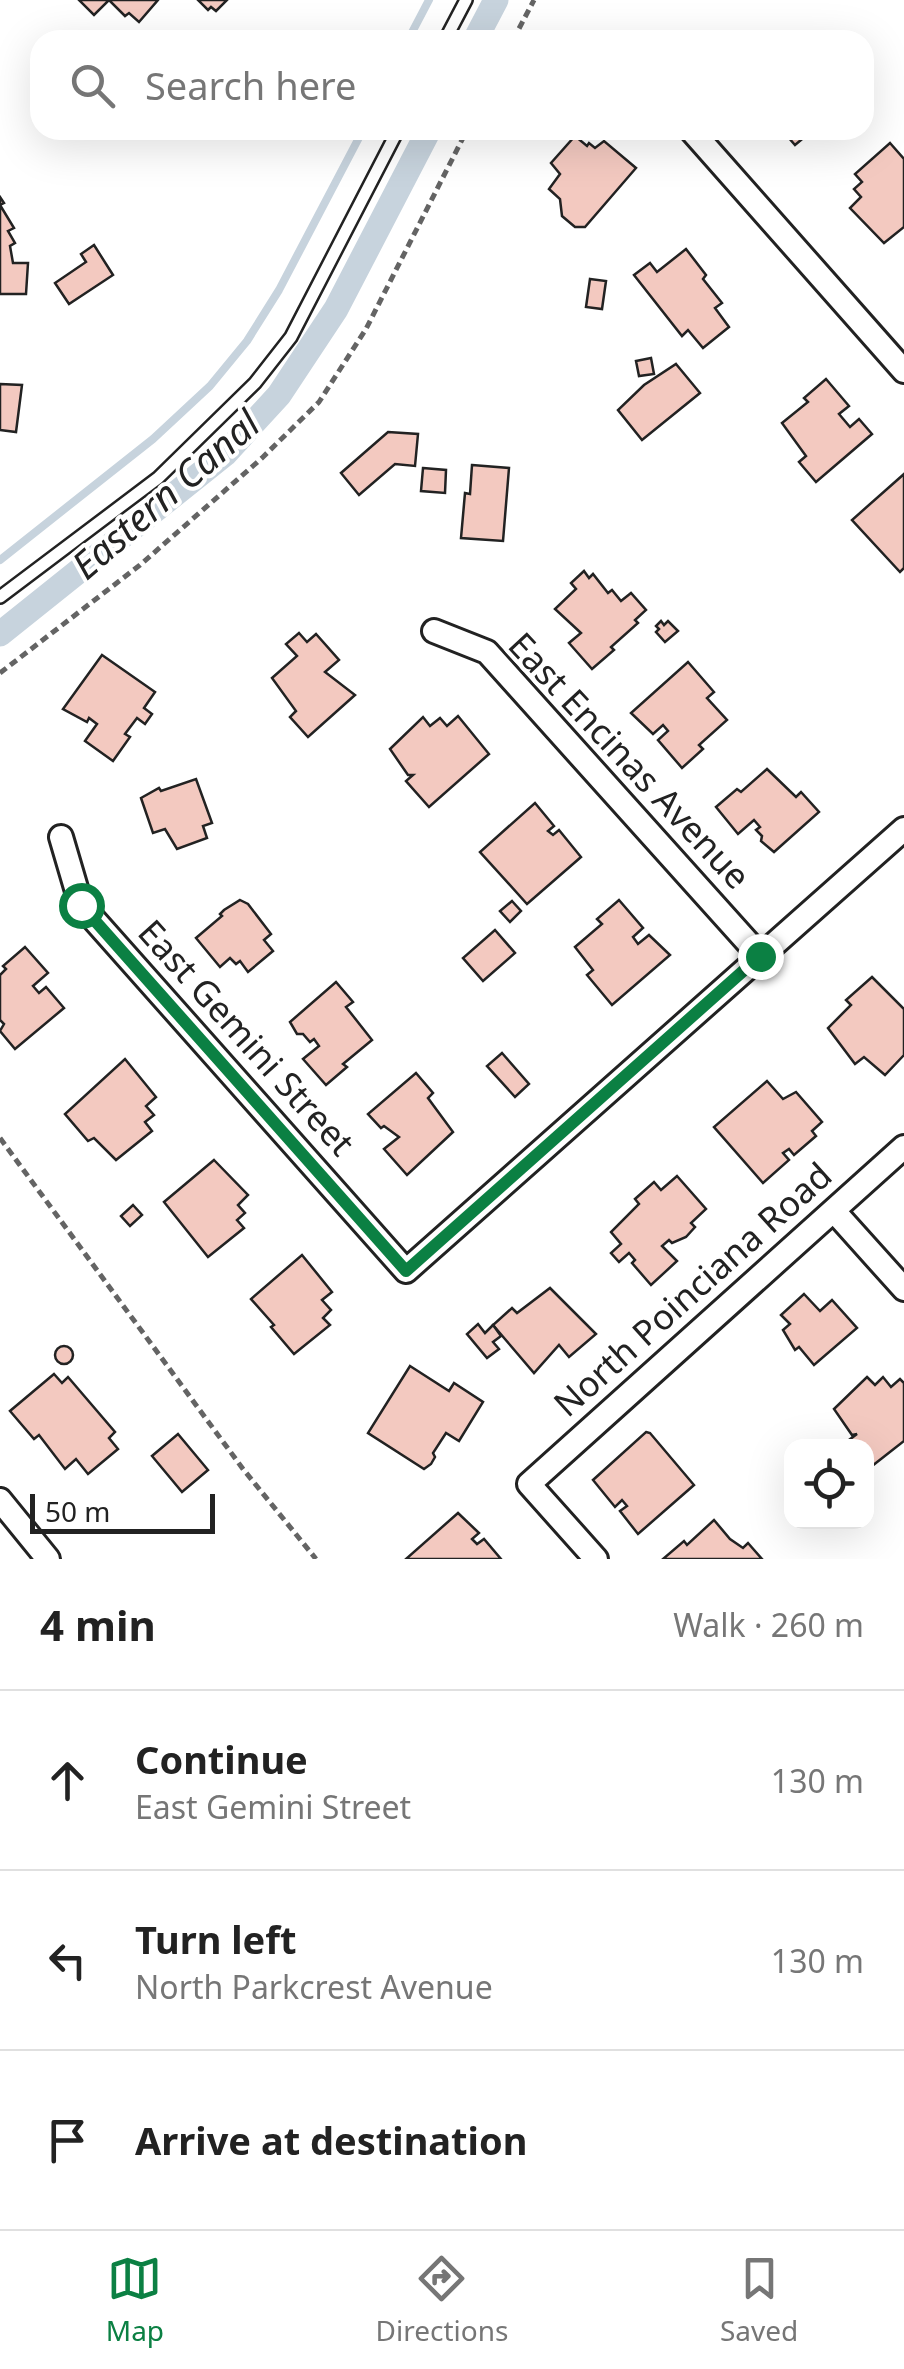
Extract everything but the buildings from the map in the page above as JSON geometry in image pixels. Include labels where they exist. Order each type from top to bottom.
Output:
[{"type":"street","points":[[700,140],[904,371]]},
{"type":"street","name":"East Encinas Avenue","points":[[434,631],[487,652],[760,956]]},
{"type":"street","points":[[760,956],[904,829]]},
{"type":"street","name":"East Gemini Street","points":[[61,837],[81,905],[406,1271],[760,956]]},
{"type":"street","name":"North Poinciana Road","points":[[596,1559],[529,1484],[904,1147]]},
{"type":"street","points":[[834,1211],[904,1289]]},
{"type":"street","points":[[0,1500],[48,1559]]},
{"type":"lane","points":[[450,30],[466,0]]},
{"type":"lane","points":[[0,596],[158,478],[255,383],[291,337],[393,140]]},
{"type":"path","points":[[518,30],[534,0]]},
{"type":"path","points":[[0,673],[140,565],[262,458],[318,402],[366,328],[462,140]]},
{"type":"path","points":[[0,1138],[243,1468],[316,1559]]},
{"type":"waterway","points":[[413,30],[429,0]]},
{"type":"waterway","name":"Eastern Canal","points":[[480,30],[496,0]]},
{"type":"waterway","points":[[0,560],[153,439],[210,386],[247,341],[279,290],[358,140]]},
{"type":"waterway","name":"Eastern Canal","points":[[0,634],[225,454],[279,395],[336,309],[424,140]]},
{"type":"route","points":[[81,905],[406,1271],[760,956]]}]
